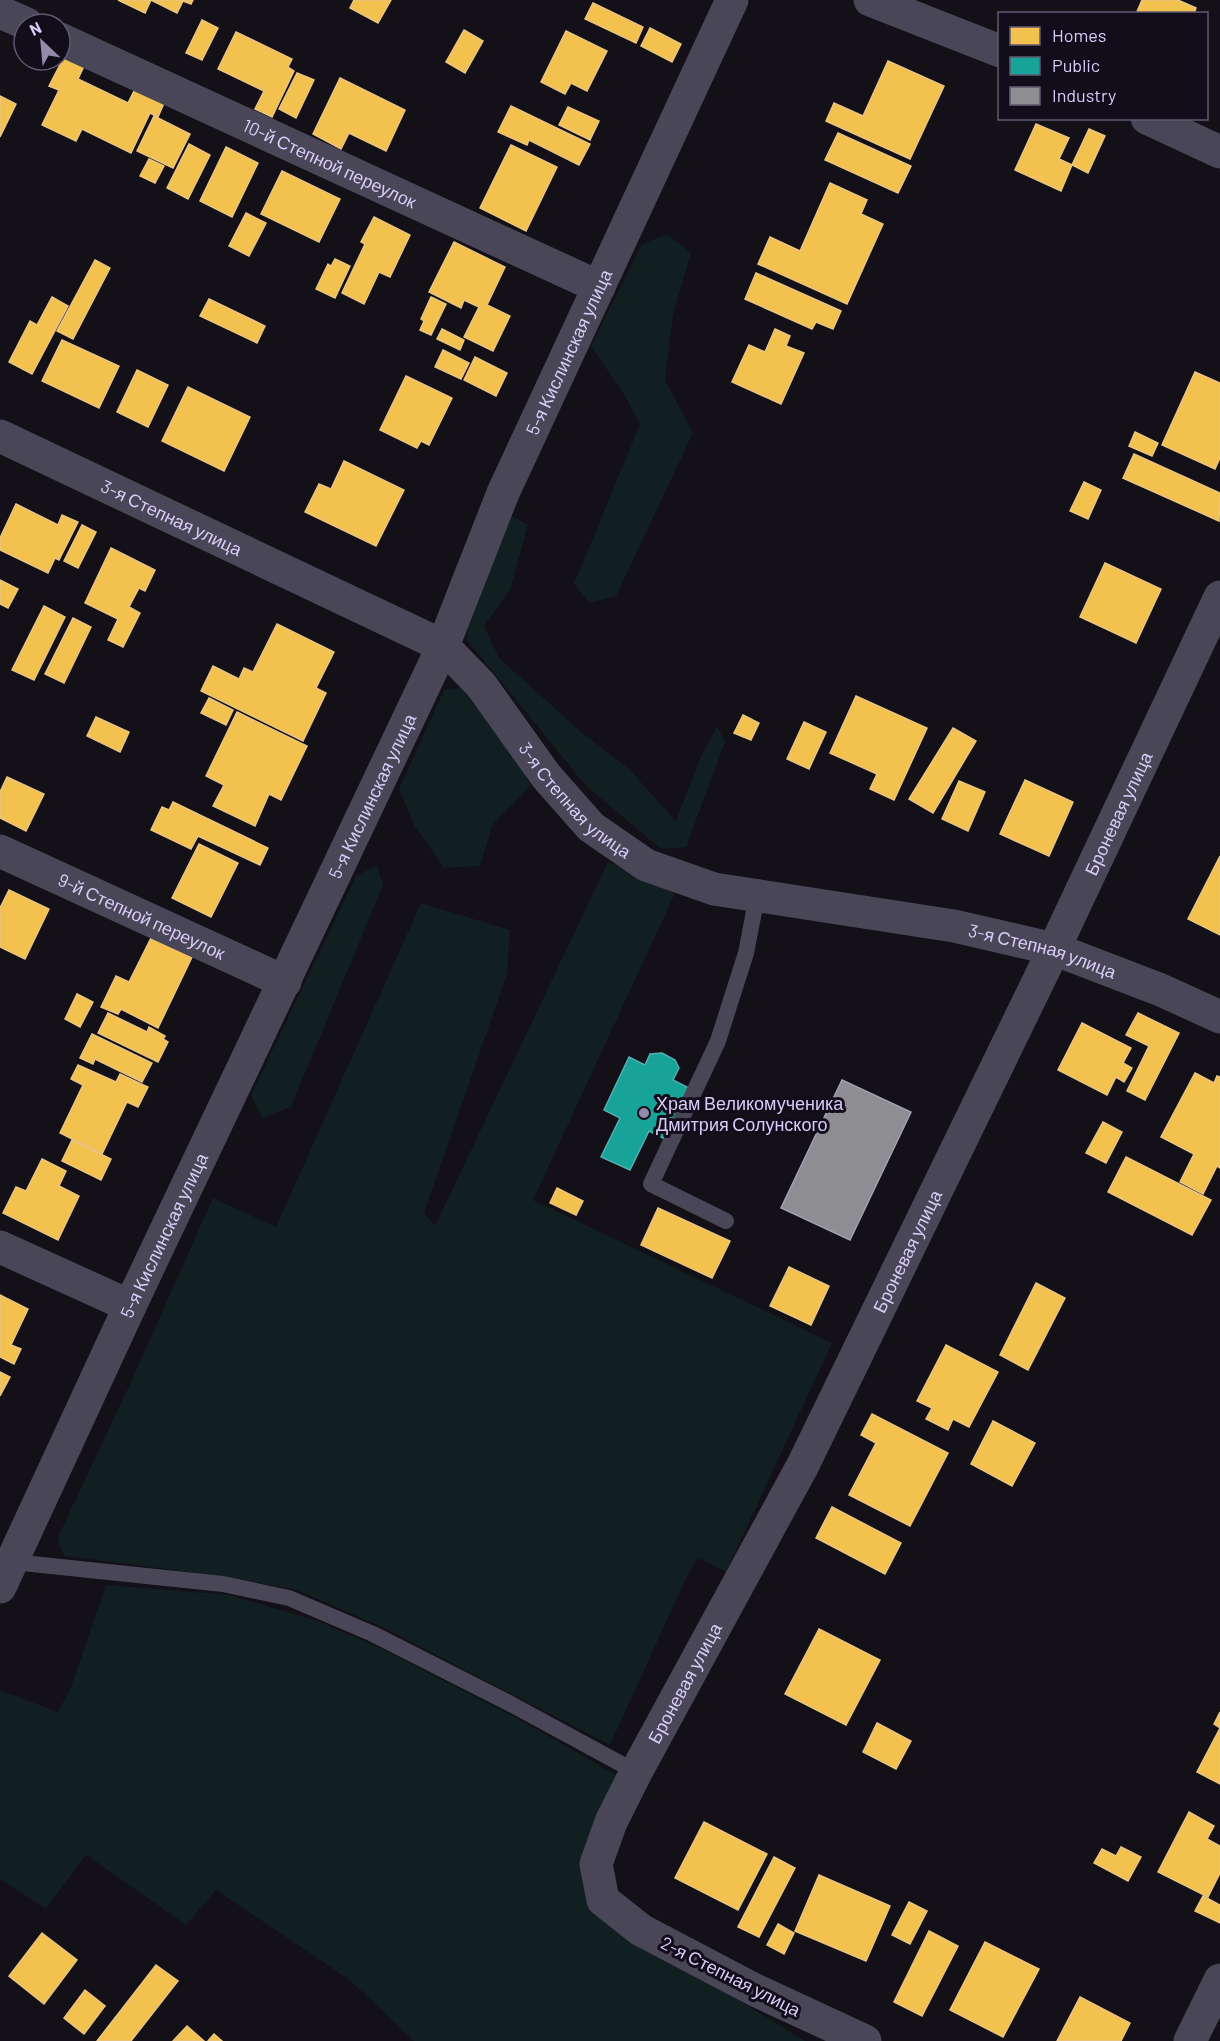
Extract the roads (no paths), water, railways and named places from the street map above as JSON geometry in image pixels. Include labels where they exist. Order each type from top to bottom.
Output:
[{"type":"street","name":"5-я Кислинская улица","points":[[6,1574],[130,1306],[443,646],[503,493],[732,0]]},
{"type":"street","points":[[870,0],[998,51]]},
{"type":"street","name":"10-й Степной переулок","points":[[72,45],[599,287]]},
{"type":"street","points":[[1151,120],[1220,152]]},
{"type":"street","name":"3-я Степная улица","points":[[0,436],[443,646],[482,685],[546,776],[591,827],[646,865],[714,889],[954,926],[1054,949],[1161,990],[1220,1017]]},
{"type":"street","name":"Броневая улица","points":[[603,1900],[596,1864],[611,1822],[803,1465],[1054,949],[1220,597]]},
{"type":"street","name":"9-й Степной переулок","points":[[0,851],[285,982]]},
{"type":"street","points":[[0,1247],[130,1306]]},
{"type":"street","name":"2-я Степная улица","points":[[603,1900],[641,1930],[755,1990],[865,2041]]},
{"type":"street","points":[[1190,2041],[1220,1980]]},
{"type":"lane","points":[[726,1221],[651,1184],[718,1041],[746,953],[757,896]]},
{"type":"lane","points":[[6,1574],[223,1584],[289,1598],[373,1634],[509,1703],[636,1772]]},
{"type":"place","name":"Храм Великомученика Дмитрия Солунского","points":[[644,1113]]}]
